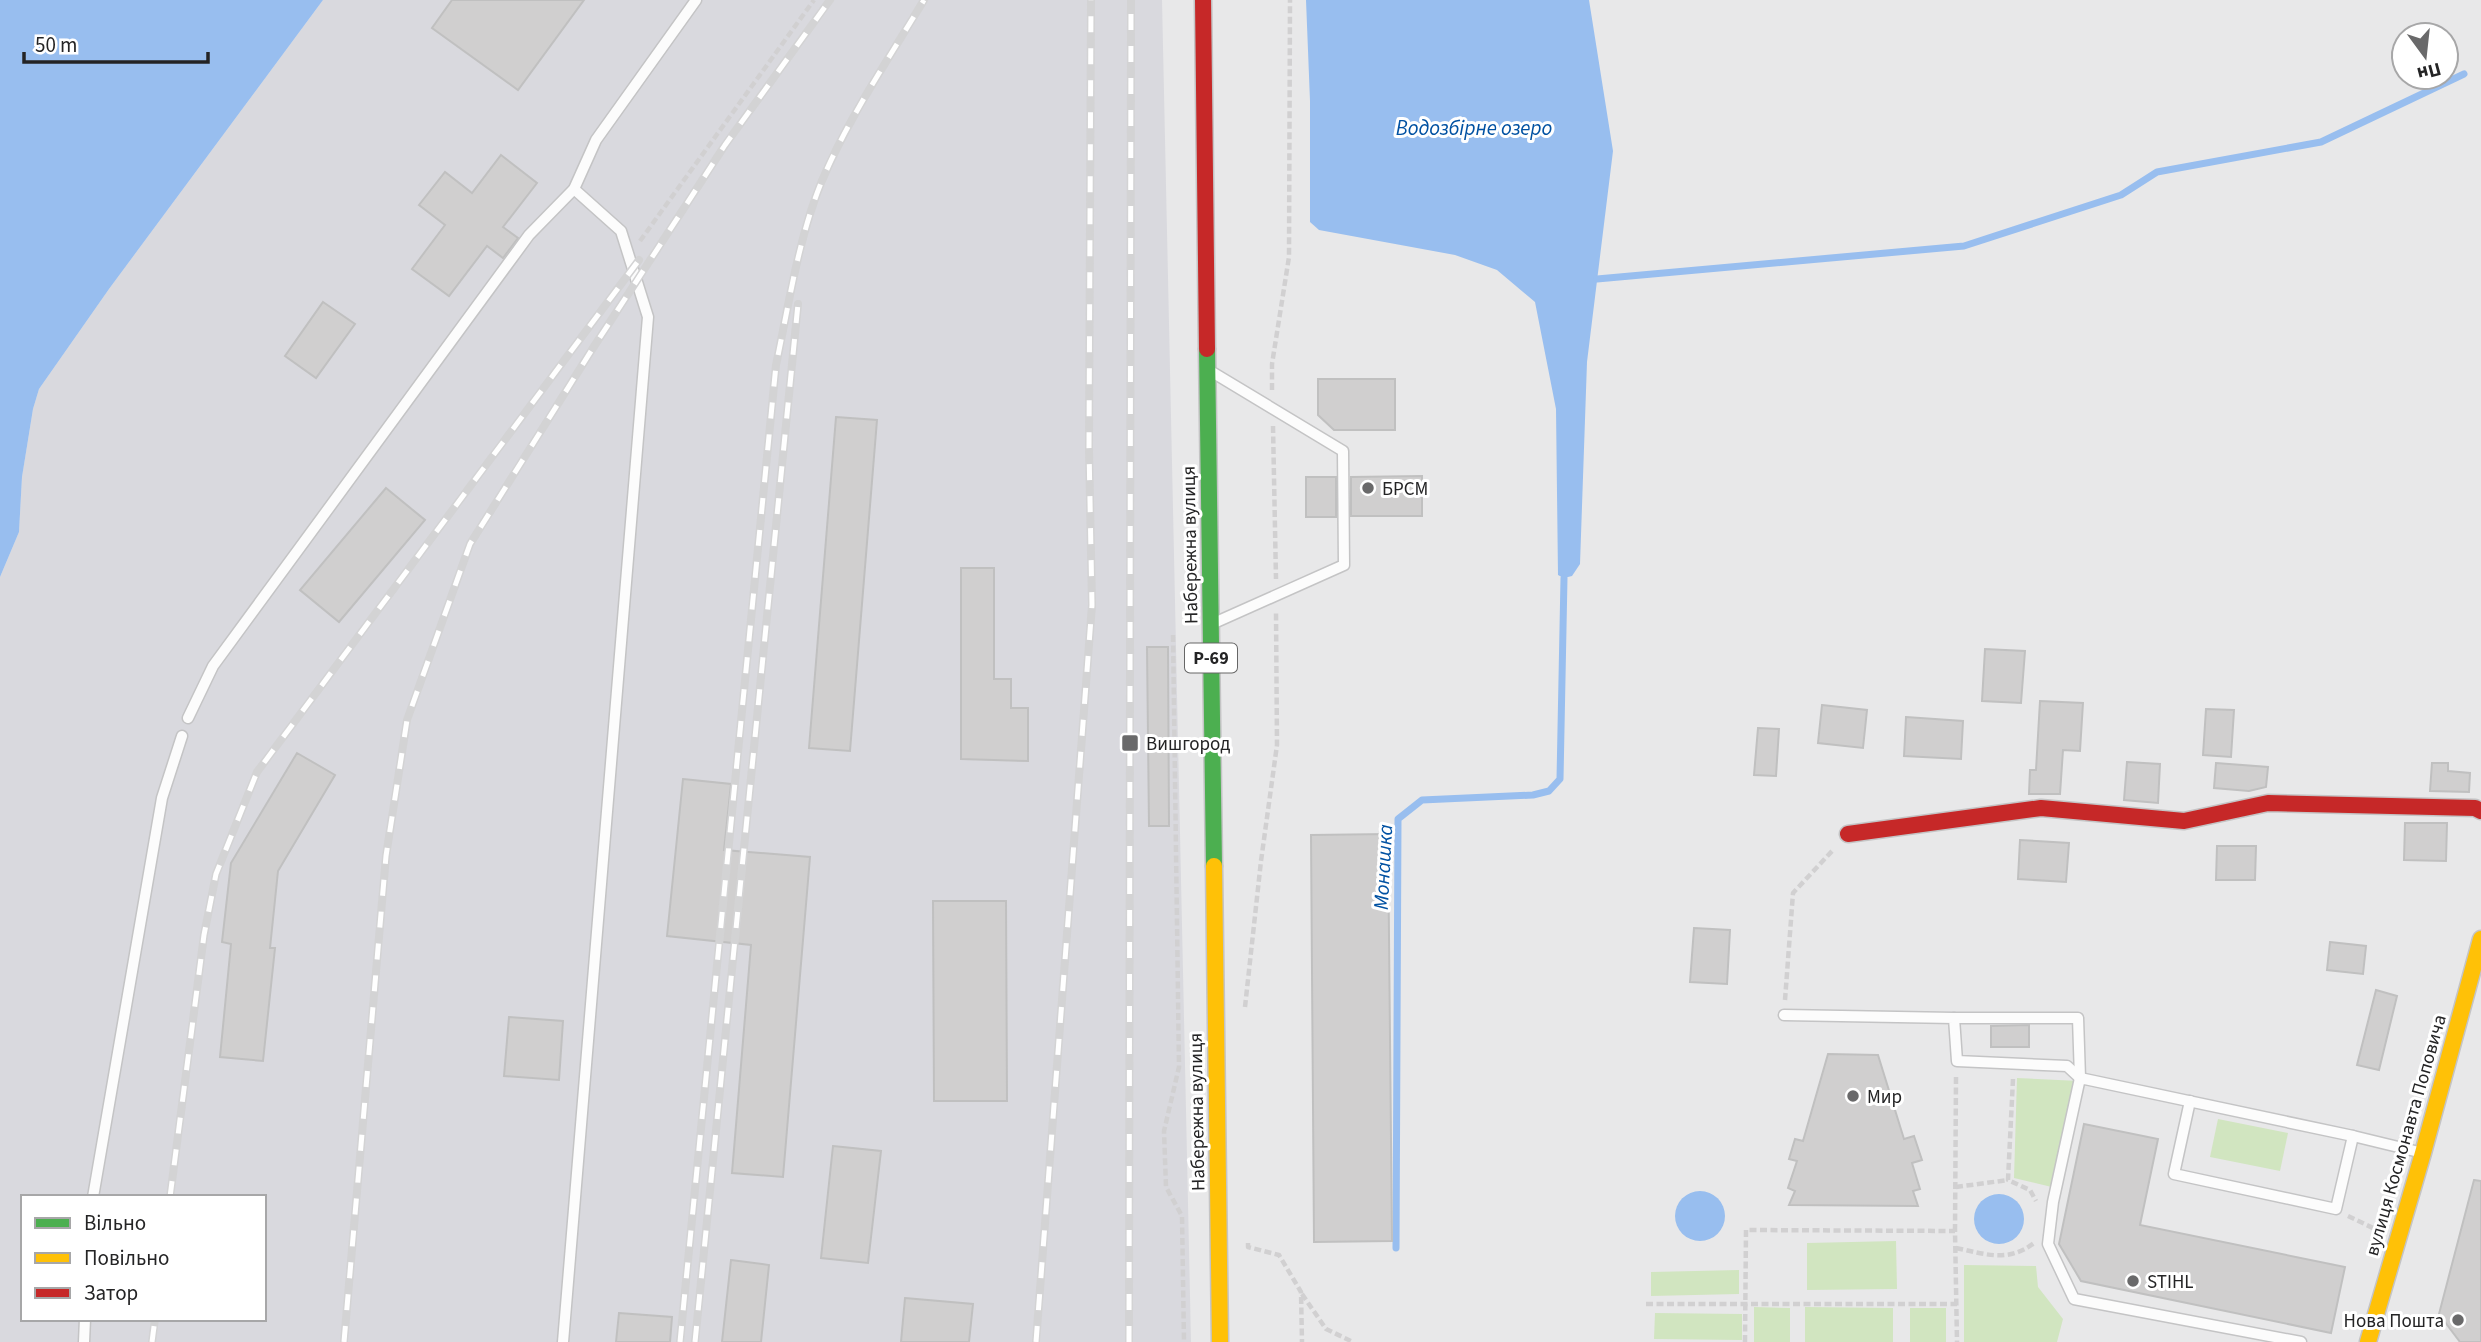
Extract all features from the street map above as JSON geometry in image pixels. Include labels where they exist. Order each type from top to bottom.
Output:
[{"type":"main road","name":"Набережна вулиця","points":[[1203,0],[1220,1316],[1227,1338]]},
{"type":"main road","points":[[1849,834],[2041,808],[2184,821],[2268,803],[2474,808],[2481,811]]},
{"type":"main road","name":"вулиця Космонавта Поповича","points":[[2368,1342],[2481,941]]},
{"type":"lane","points":[[188,718],[213,666],[529,235],[574,189],[596,140],[696,0]]},
{"type":"lane","points":[[563,1342],[648,317],[621,231],[574,189]]},
{"type":"lane","points":[[1207,369],[1343,451],[1345,565],[1211,625]]},
{"type":"lane","points":[[93,1195],[162,798],[182,736]]},
{"type":"lane","points":[[1784,1015],[2078,1018],[2080,1078],[2053,1202],[2048,1244],[2074,1299],[2301,1342]]},
{"type":"lane","points":[[1954,1018],[1956,1061],[2067,1066],[2080,1078],[2423,1153]]},
{"type":"lane","points":[[2190,1101],[2174,1174],[2336,1209],[2353,1136]]},
{"type":"lane","points":[[83,1342],[85,1321]]},
{"type":"path","points":[[629,256],[814,0]]},
{"type":"path","points":[[1245,1011],[1277,745],[1272,364],[1289,257],[1290,0]]},
{"type":"path","points":[[1173,635],[1179,1067],[1164,1131],[1166,1186],[1182,1216],[1184,1342]]},
{"type":"path","points":[[1784,1015],[1793,893],[1849,834]]},
{"type":"path","points":[[1956,1061],[1957,1342]]},
{"type":"path","points":[[2008,1180],[2014,1064]]},
{"type":"path","points":[[1956,1186],[2008,1180],[2030,1190],[2039,1206]]},
{"type":"path","points":[[2336,1209],[2398,1240]]},
{"type":"path","points":[[1745,1342],[1746,1230],[1955,1231]]},
{"type":"path","points":[[1956,1248],[1999,1257],[2022,1253],[2035,1242],[2037,1232]]},
{"type":"path","points":[[1247,1233],[1248,1247],[1279,1255],[1326,1329],[1353,1342]]},
{"type":"path","points":[[1301,1292],[1302,1342]]},
{"type":"path","points":[[1646,1304],[1957,1304]]},
{"type":"shaded area","points":[[323,0],[1162,0],[1191,1342],[0,1342],[0,577],[19,532],[22,477],[39,389],[109,289]]},
{"type":"green space","points":[[2017,1078],[2079,1081],[2060,1189],[2014,1178]]},
{"type":"green space","points":[[2218,1119],[2288,1133],[2280,1171],[2210,1157]]},
{"type":"green space","points":[[1896,1241],[1897,1289],[1807,1290],[1807,1243]]},
{"type":"green space","points":[[1964,1265],[2036,1266],[2038,1287],[2063,1319],[2057,1342],[1964,1342]]},
{"type":"green space","points":[[1739,1270],[1739,1294],[1651,1296],[1651,1272]]},
{"type":"green space","points":[[1754,1307],[1790,1308],[1790,1342],[1754,1342]]},
{"type":"green space","points":[[1805,1307],[1893,1308],[1893,1342],[1805,1342]]},
{"type":"green space","points":[[1910,1308],[1946,1308],[1946,1342],[1910,1342]]},
{"type":"green space","points":[[1655,1313],[1742,1314],[1742,1340],[1654,1339]]},
{"type":"water","points":[[0,0],[323,0],[109,289],[39,389],[22,477],[19,532],[0,577]]},
{"type":"water","name":"Водозбірне озеро","points":[[1306,0],[1589,0],[1613,151],[1587,362],[1580,564],[1572,576],[1564,578],[1558,575],[1556,409],[1535,302],[1497,270],[1455,255],[1319,230],[1310,222],[1310,101]]},
{"type":"water","points":[[1700,1191],[1718,1198],[1725,1216],[1718,1234],[1700,1241],[1682,1234],[1675,1216],[1682,1198]]},
{"type":"water","points":[[1999,1194],[2016,1202],[2024,1219],[2016,1236],[1999,1244],[1982,1236],[1974,1219],[1982,1202]]},
{"type":"building","points":[[452,0],[584,0],[518,90],[432,28]]},
{"type":"building","points":[[501,155],[537,183],[503,227],[518,238],[503,258],[487,246],[449,296],[412,269],[445,225],[419,205],[445,172],[472,193]]},
{"type":"building","points":[[323,302],[355,324],[316,378],[285,356]]},
{"type":"building","points":[[1318,379],[1395,379],[1395,430],[1334,430],[1318,415]]},
{"type":"building","points":[[836,417],[877,420],[850,751],[809,748]]},
{"type":"building","points":[[1422,476],[1422,516],[1351,516],[1351,477]]},
{"type":"building","points":[[1306,477],[1336,477],[1336,517],[1306,517]]},
{"type":"building","points":[[386,488],[425,520],[339,622],[300,590]]},
{"type":"building","points":[[961,568],[994,568],[994,679],[1011,679],[1011,708],[1028,708],[1028,761],[961,759]]},
{"type":"building","points":[[1147,647],[1168,647],[1169,826],[1149,826]]},
{"type":"building","points":[[1985,649],[2025,651],[2021,703],[1982,701]]},
{"type":"building","points":[[2040,701],[2083,703],[2080,751],[2063,750],[2060,794],[2029,794],[2030,770],[2036,770]]},
{"type":"building","points":[[1822,705],[1867,710],[1863,748],[1818,743]]},
{"type":"building","points":[[2206,709],[2234,710],[2231,757],[2203,755]]},
{"type":"building","points":[[1906,717],[1963,721],[1961,759],[1904,756]]},
{"type":"building","points":[[1758,728],[1779,729],[1776,776],[1754,775]]},
{"type":"building","points":[[297,753],[335,775],[278,871],[270,948],[275,948],[263,1061],[220,1057],[231,944],[222,942],[231,863]]},
{"type":"building","points":[[2127,762],[2160,764],[2158,803],[2124,800]]},
{"type":"building","points":[[2216,763],[2268,767],[2266,787],[2249,791],[2214,788]]},
{"type":"building","points":[[2432,763],[2448,763],[2448,771],[2470,773],[2469,792],[2430,791]]},
{"type":"building","points":[[683,779],[731,784],[724,850],[810,857],[783,1177],[732,1173],[751,945],[667,936]]},
{"type":"building","points":[[2405,823],[2447,823],[2446,861],[2404,860]]},
{"type":"building","points":[[1388,834],[1392,1241],[1314,1242],[1311,835]]},
{"type":"building","points":[[2020,840],[2069,843],[2066,882],[2018,879]]},
{"type":"building","points":[[2217,846],[2256,846],[2255,880],[2216,880]]},
{"type":"building","points":[[933,901],[1006,901],[1007,1101],[934,1101]]},
{"type":"building","points":[[1694,928],[1730,930],[1727,984],[1690,982]]},
{"type":"building","points":[[2330,942],[2366,946],[2363,974],[2327,970]]},
{"type":"building","points":[[2376,990],[2397,996],[2379,1070],[2357,1065]]},
{"type":"building","points":[[509,1017],[563,1021],[559,1080],[504,1076]]},
{"type":"building","points":[[2029,1025],[2029,1047],[1991,1047],[1991,1026]]},
{"type":"building","name":"Мир","points":[[1828,1054],[1878,1055],[1904,1139],[1914,1136],[1922,1160],[1912,1163],[1920,1189],[1913,1191],[1918,1206],[1789,1205],[1795,1191],[1788,1188],[1797,1161],[1789,1159],[1795,1139],[1803,1141]]},
{"type":"building","points":[[2084,1124],[2158,1139],[2140,1225],[2345,1267],[2331,1333],[2081,1281],[2059,1244]]},
{"type":"building","points":[[833,1146],[881,1151],[868,1263],[821,1258]]},
{"type":"building","points":[[2474,1180],[2481,1181],[2481,1342],[2460,1342],[2439,1314]]},
{"type":"building","points":[[731,1260],[769,1265],[761,1342],[722,1342]]},
{"type":"building","points":[[905,1298],[973,1304],[969,1342],[901,1342]]},
{"type":"building","points":[[619,1313],[672,1317],[670,1342],[616,1342]]},
{"type":"waterway","points":[[1597,279],[1964,246],[2121,195],[2157,172],[2321,142],[2464,74]]},
{"type":"waterway","name":"Монашка","points":[[1396,1248],[1398,819],[1422,800],[1533,795],[1549,791],[1560,779],[1564,578]]},
{"type":"railway","points":[[344,1342],[386,856],[407,720],[470,544],[725,145],[830,0]]},
{"type":"railway","points":[[680,1342],[776,365],[800,250],[821,183],[856,112],[924,0]]},
{"type":"railway","points":[[1036,1342],[1092,605],[1089,448],[1091,0]]},
{"type":"railway","points":[[1129,1342],[1131,0]]},
{"type":"railway","points":[[170,1195],[204,935],[216,874],[257,772],[639,260]]},
{"type":"railway","points":[[695,1342],[798,304]]},
{"type":"railway","points":[[152,1342],[155,1321]]},
{"type":"traffic: fast","points":[[1207,349],[1214,866]]},
{"type":"traffic: slow","points":[[1214,866],[1220,1342]]},
{"type":"traffic: slow","points":[[2368,1342],[2481,939]]},
{"type":"traffic: jam","points":[[1203,0],[1207,349]]},
{"type":"traffic: jam","points":[[1848,834],[2041,808],[2184,821],[2268,803],[2475,808],[2481,811]]},
{"type":"place","name":"БРСМ","points":[[1368,488]]},
{"type":"place","name":"Вишгород","points":[[1130,743]]},
{"type":"place","name":"Мир","points":[[1853,1096]]},
{"type":"place","name":"STIHL","points":[[2133,1281]]},
{"type":"place","name":"Нова Пошта","points":[[2458,1320]]}]
